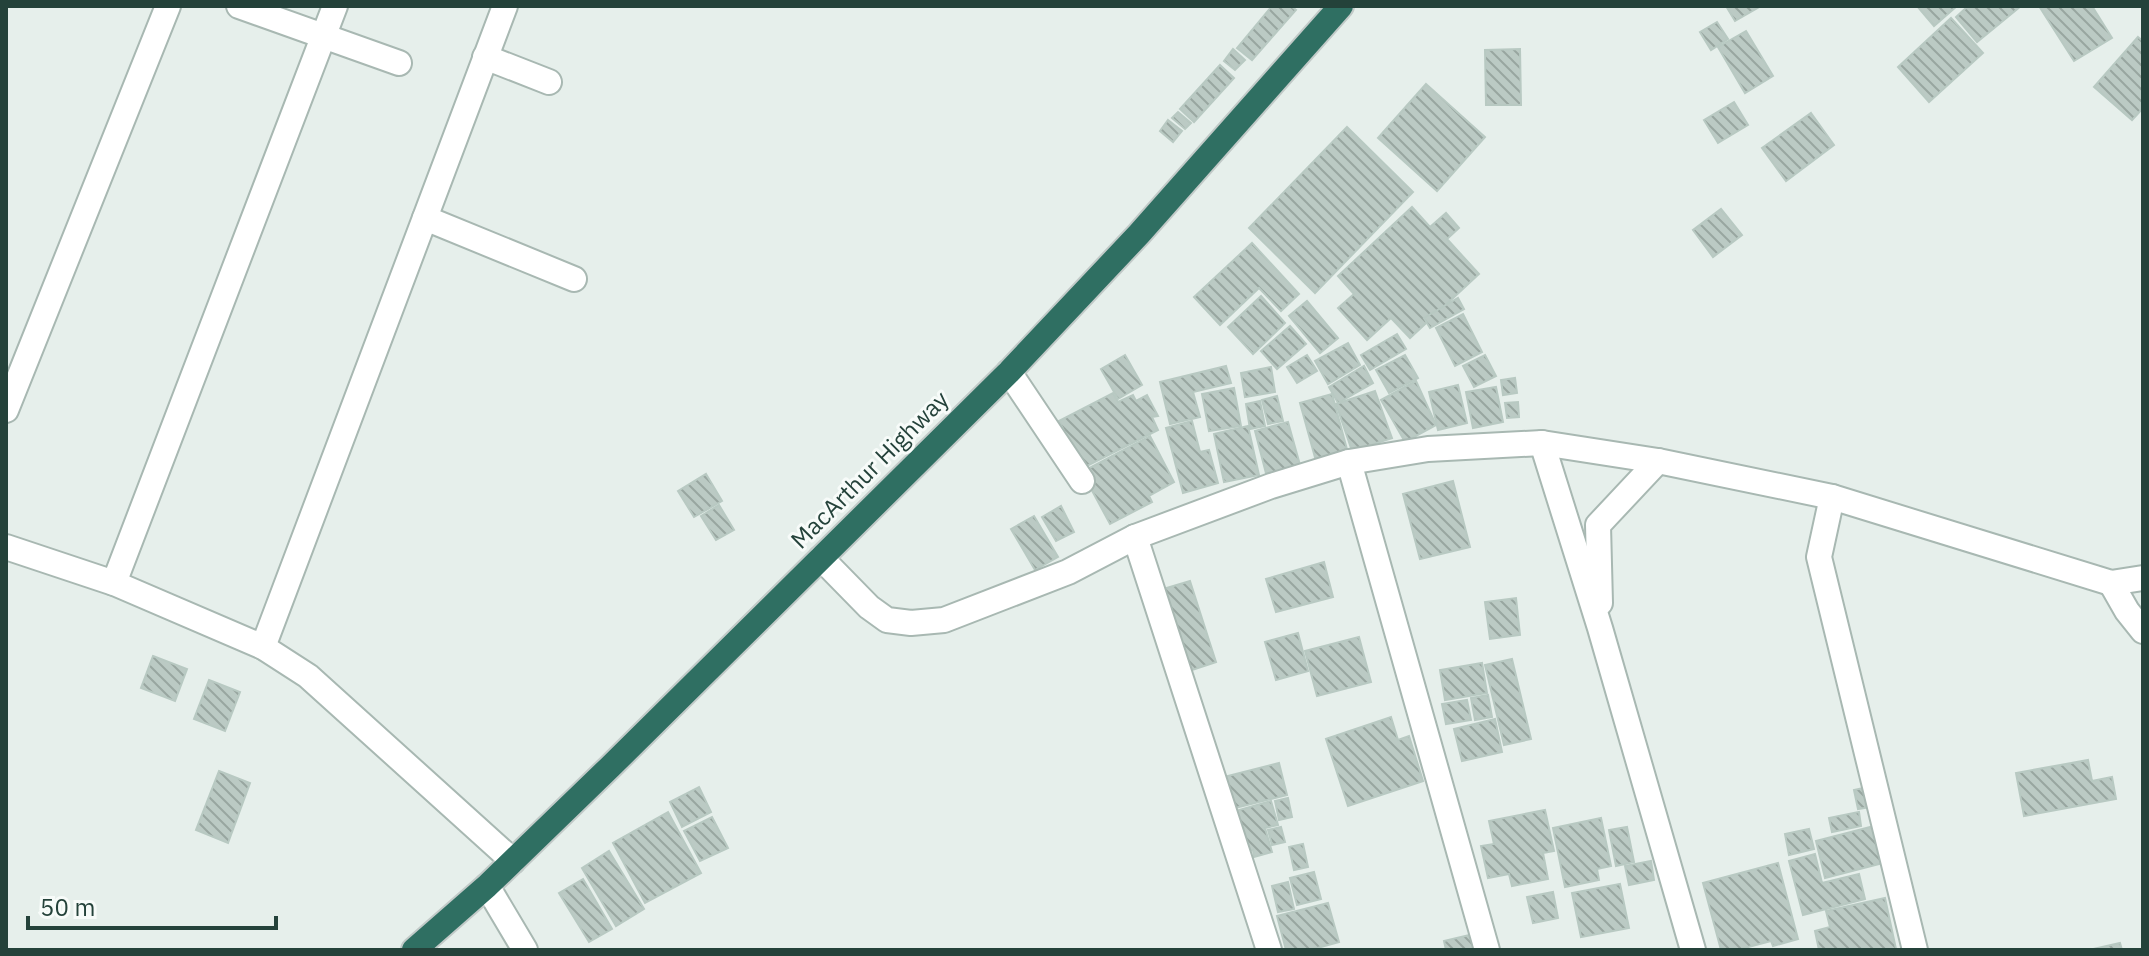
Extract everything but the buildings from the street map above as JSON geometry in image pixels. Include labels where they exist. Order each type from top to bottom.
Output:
[{"type":"highway","name":"MacArthur Highway","points":[[414,950],[513,861],[1009,372],[1139,234],[1341,6]]},
{"type":"street","points":[[6,410],[168,6]]},
{"type":"street","points":[[239,6],[399,63]]},
{"type":"street","points":[[114,583],[335,6]]},
{"type":"street","points":[[263,647],[505,6]]},
{"type":"street","points":[[485,57],[549,82]]},
{"type":"street","points":[[425,218],[574,279]]},
{"type":"street","points":[[1009,372],[1082,481]]},
{"type":"street","points":[[821,558],[869,607],[887,620],[911,623],[944,620],[1068,572],[1135,537],[1271,486],[1349,462],[1428,449],[1542,443],[1658,461],[1832,497],[2111,583],[2143,578]]},
{"type":"street","points":[[1542,443],[1600,628],[1693,950]]},
{"type":"street","points":[[1600,628],[1598,525],[1658,461]]},
{"type":"street","points":[[1349,462],[1487,950]]},
{"type":"street","points":[[1832,497],[1819,557],[1915,950]]},
{"type":"street","points":[[1135,537],[1269,950]]},
{"type":"street","points":[[6,547],[114,583],[263,647],[308,676],[513,861]]},
{"type":"street","points":[[2111,583],[2143,631]]},
{"type":"street","points":[[487,886],[525,950]]}]
